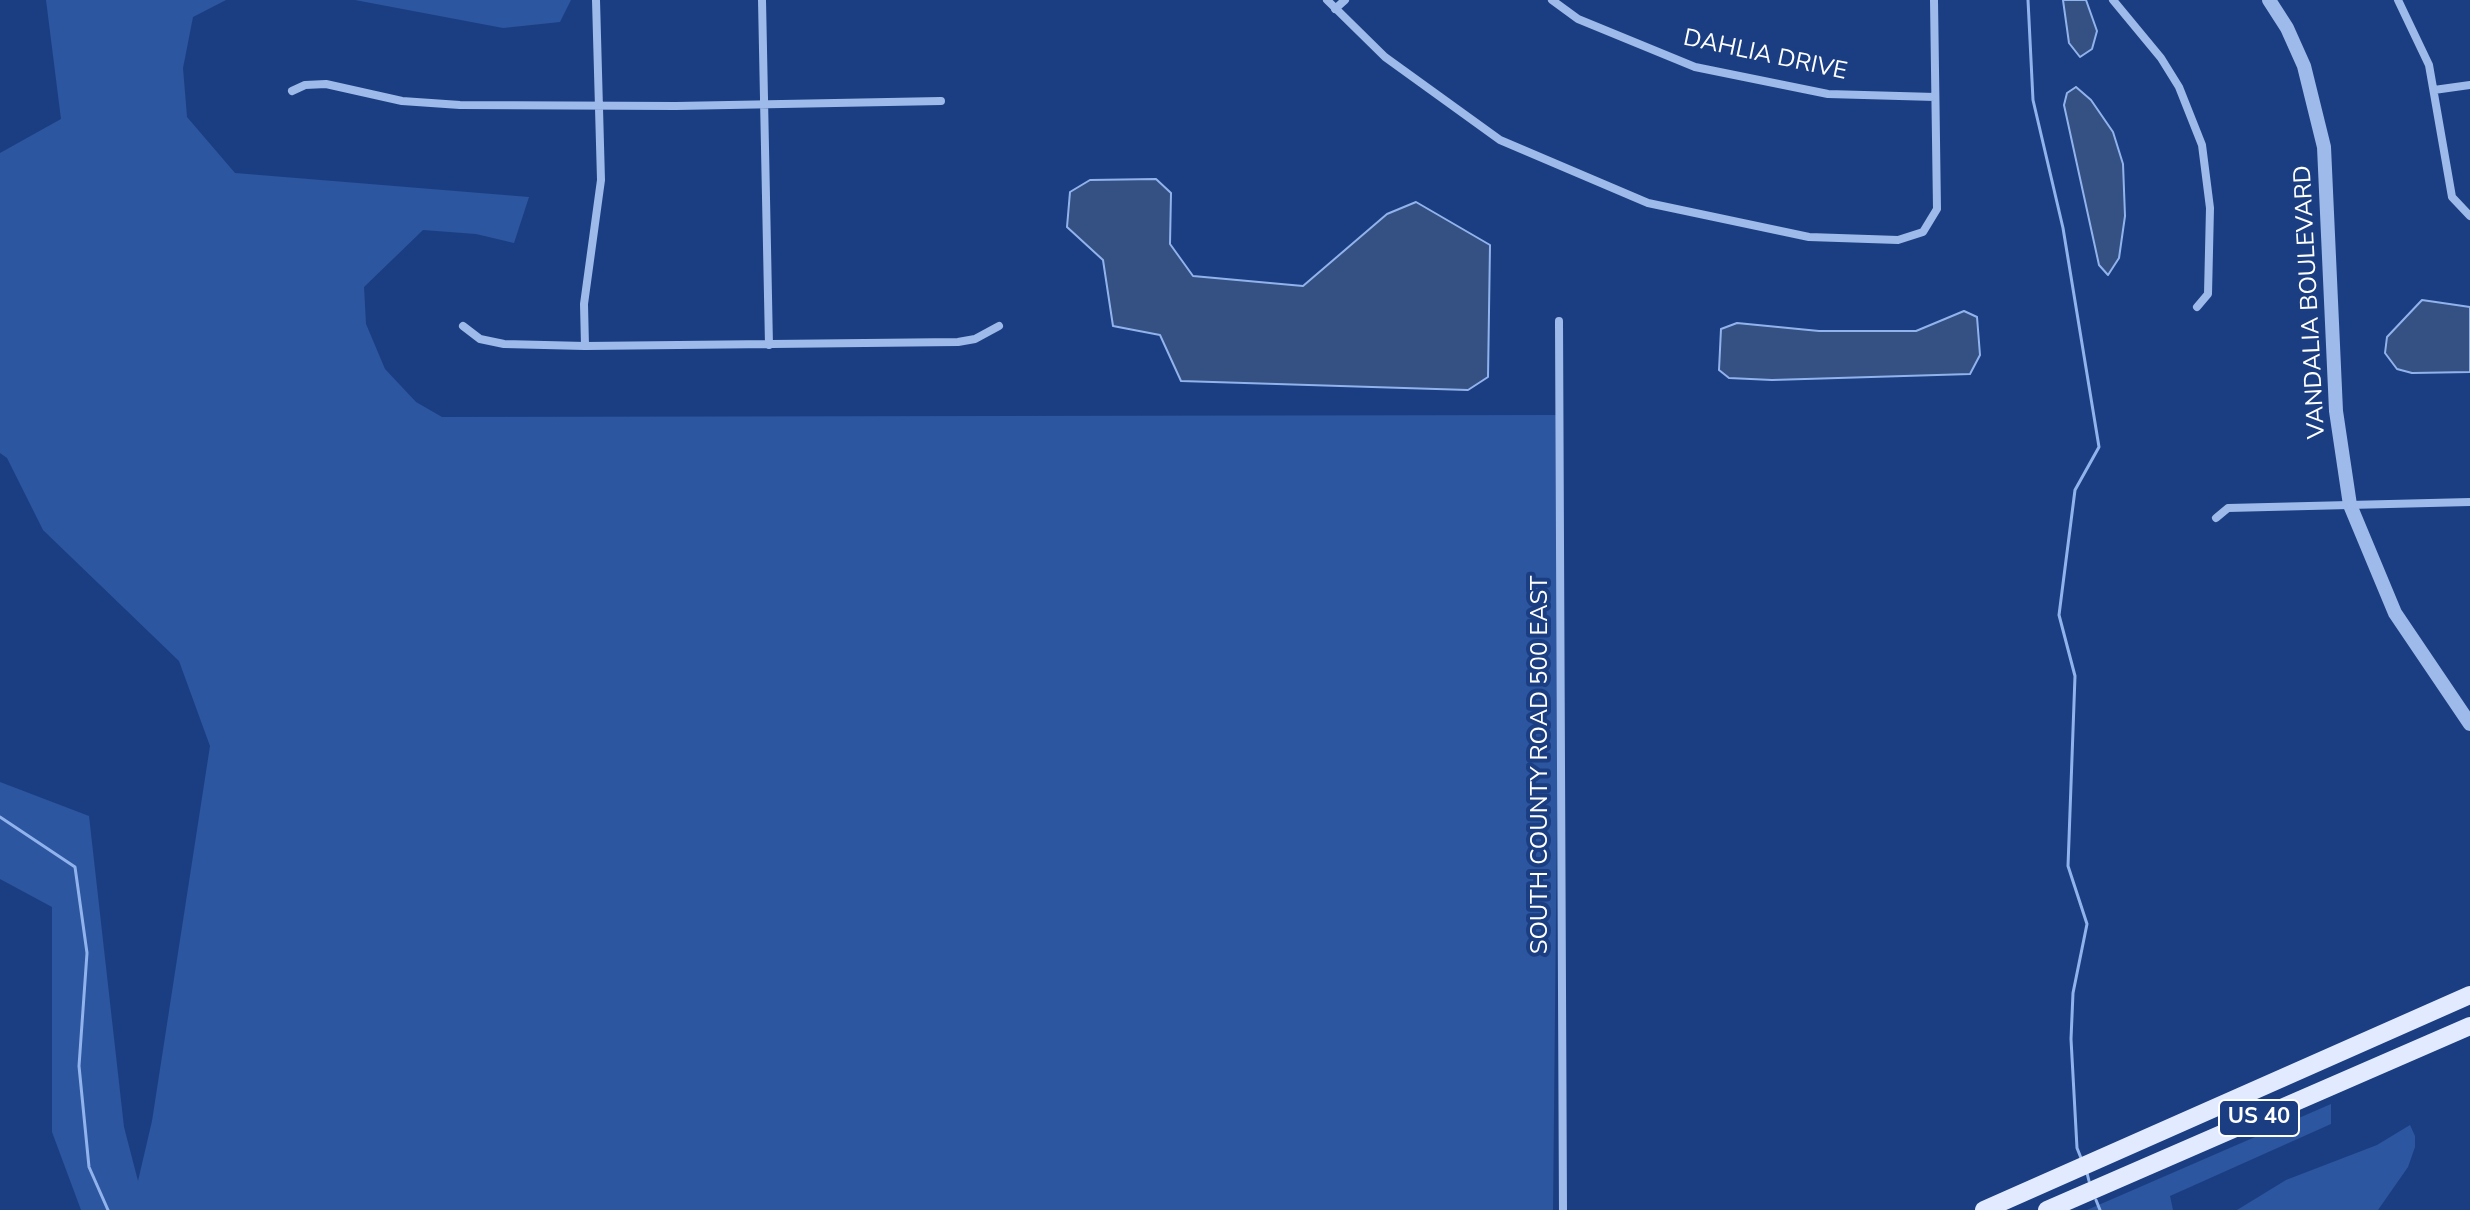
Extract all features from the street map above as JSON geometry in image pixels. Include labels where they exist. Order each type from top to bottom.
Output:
[{"type":"main road","name":"US 40","points":[[1984,1210],[2470,995]]},
{"type":"main road","name":"US 40","points":[[2047,1210],[2470,1026]]},
{"type":"street","points":[[585,346],[584,304],[601,180],[596,0]]},
{"type":"street","points":[[762,0],[769,345]]},
{"type":"street","points":[[1327,0],[1385,57],[1500,140],[1648,203],[1809,237],[1898,240],[1923,232],[1937,209],[1934,0]]},
{"type":"street","points":[[1335,9],[1345,0]]},
{"type":"street","name":"DAHLIA DRIVE","points":[[1552,0],[1578,19],[1695,67],[1828,94],[1935,97]]},
{"type":"street","points":[[2113,0],[2173,77],[2202,145],[2210,208],[2208,294],[2197,307]]},
{"type":"street","name":"VANDALIA BOULEVARD","points":[[2269,0],[2287,28],[2304,66],[2324,147],[2336,411],[2350,505],[2360,536],[2395,613],[2470,724]]},
{"type":"street","points":[[2398,0],[2429,65],[2452,197],[2469,215]]},
{"type":"street","points":[[292,91],[305,85],[326,84],[402,101],[433,104],[599,106],[941,101]]},
{"type":"street","points":[[2434,90],[2470,85]]},
{"type":"street","name":"SOUTH COUNTY ROAD 500 EAST","points":[[1559,321],[1563,1210]]},
{"type":"street","points":[[463,326],[480,339],[504,344],[585,346],[958,342],[975,339],[999,326]]},
{"type":"street","points":[[2216,518],[2228,508],[2470,502]]},
{"type":"shaded area","points":[[46,0],[226,0],[193,17],[183,68],[187,117],[235,173],[529,197],[514,243],[476,234],[423,230],[364,287],[366,324],[385,369],[416,402],[442,417],[1561,415],[1553,1210],[81,1210],[52,1132],[52,907],[0,879],[0,782],[89,816],[124,1127],[138,1181],[152,1121],[210,746],[179,661],[43,530],[7,458],[0,453],[0,153],[61,119]]},
{"type":"shaded area","points":[[355,0],[571,0],[560,22],[503,28]]},
{"type":"shaded area","points":[[2063,0],[2086,0],[2097,31],[2092,49],[2080,57],[2069,43]]},
{"type":"shaded area","points":[[2076,87],[2091,100],[2113,132],[2123,164],[2125,216],[2119,258],[2108,275],[2099,265],[2064,105],[2067,93]]},
{"type":"shaded area","points":[[1156,179],[1171,193],[1170,244],[1193,276],[1303,286],[1387,214],[1416,202],[1490,245],[1488,377],[1468,390],[1181,381],[1160,335],[1113,326],[1103,260],[1067,227],[1070,192],[1090,180]]},
{"type":"shaded area","points":[[2422,300],[2470,307],[2470,372],[2412,373],[2397,369],[2385,353],[2387,337]]},
{"type":"shaded area","points":[[1964,311],[1977,317],[1980,355],[1970,374],[1772,380],[1729,378],[1719,370],[1721,329],[1737,323],[1819,331],[1916,331]]},
{"type":"shaded area","points":[[2331,1104],[2331,1124],[2170,1196],[2173,1210],[2087,1210]]},
{"type":"shaded area","points":[[2410,1125],[2415,1136],[2415,1147],[2408,1167],[2378,1210],[2237,1210],[2286,1180],[2377,1145]]},
{"type":"waterway","points":[[2028,0],[2033,100],[2063,228],[2099,447],[2075,490],[2059,615],[2075,676],[2068,866],[2087,924],[2073,993],[2071,1039],[2077,1148],[2081,1158]]},
{"type":"waterway","points":[[0,817],[75,867],[87,953],[79,1066],[89,1167],[108,1210]]},
{"type":"waterway","points":[[2087,1173],[2089,1181]]},
{"type":"waterway","points":[[2096,1200],[2100,1210]]}]
